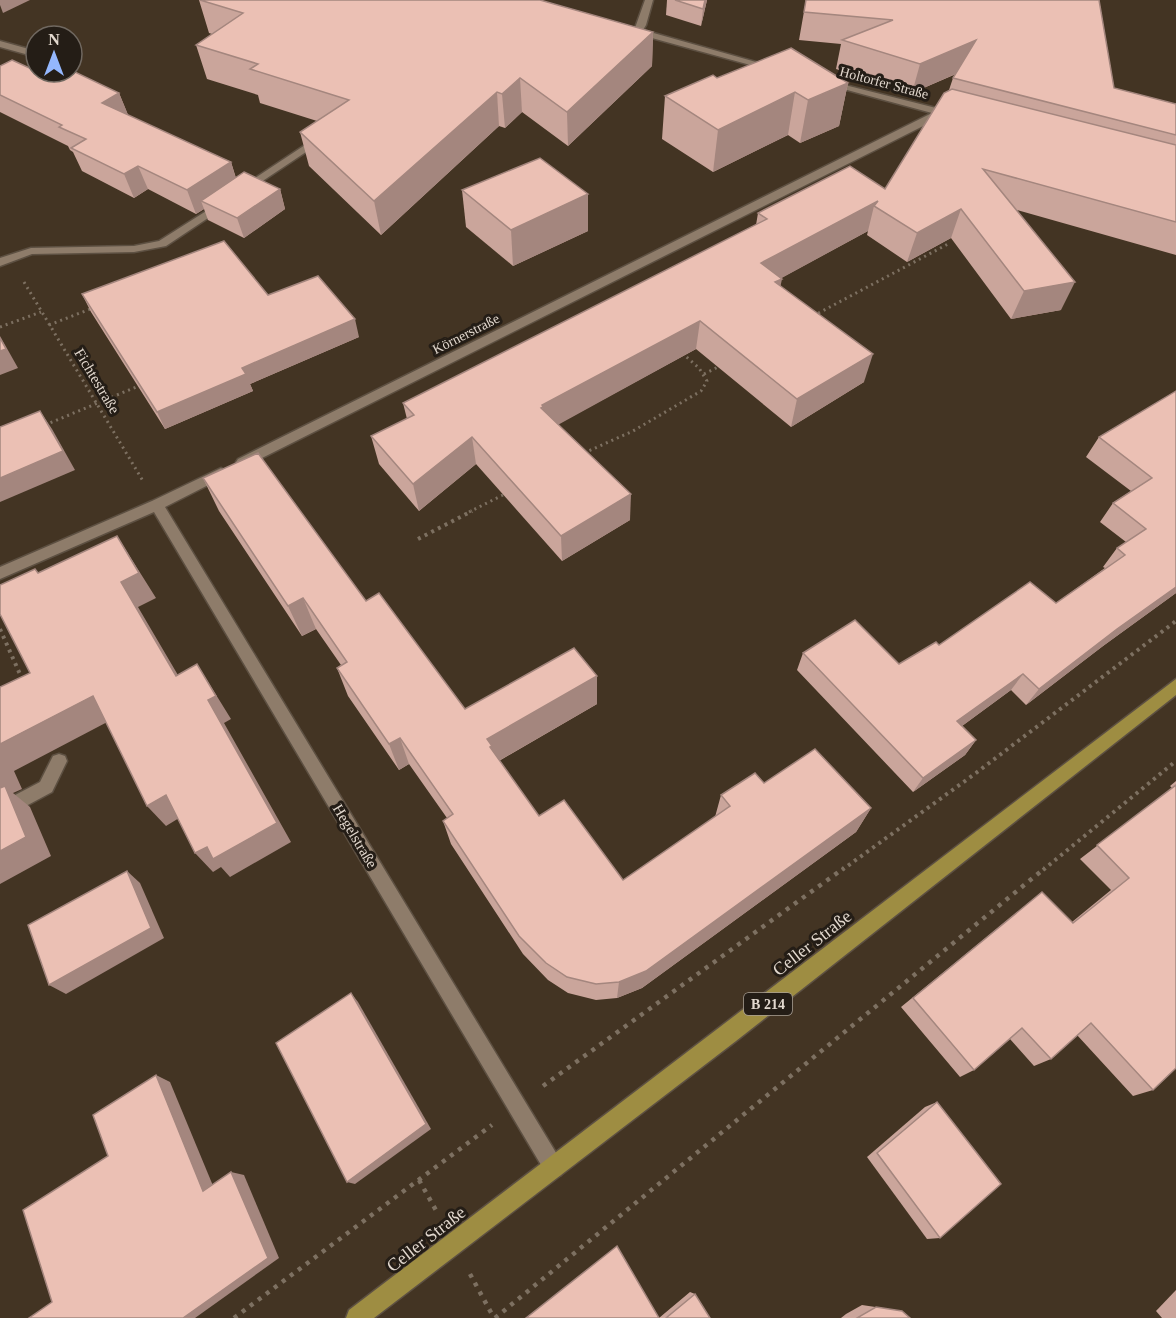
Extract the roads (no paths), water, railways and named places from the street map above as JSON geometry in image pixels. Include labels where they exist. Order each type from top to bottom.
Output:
[{"type":"main road","name":"Celler Straße","points":[[357,1318],[1176,687]]},
{"type":"street","points":[[637,31],[642,25],[649,0]]},
{"type":"street","points":[[626,28],[786,71]]},
{"type":"street","points":[[0,44],[24,51]]},
{"type":"street","name":"Holtorfer Straße","points":[[818,80],[946,114]]},
{"type":"street","name":"Körnerstraße","points":[[0,573],[157,505],[946,114]]},
{"type":"street","points":[[0,262],[31,251],[134,249],[162,244],[305,148]]},
{"type":"street","name":"Hegelstraße","points":[[157,505],[554,1168]]},
{"type":"street","points":[[0,812],[46,787],[59,761]]}]
